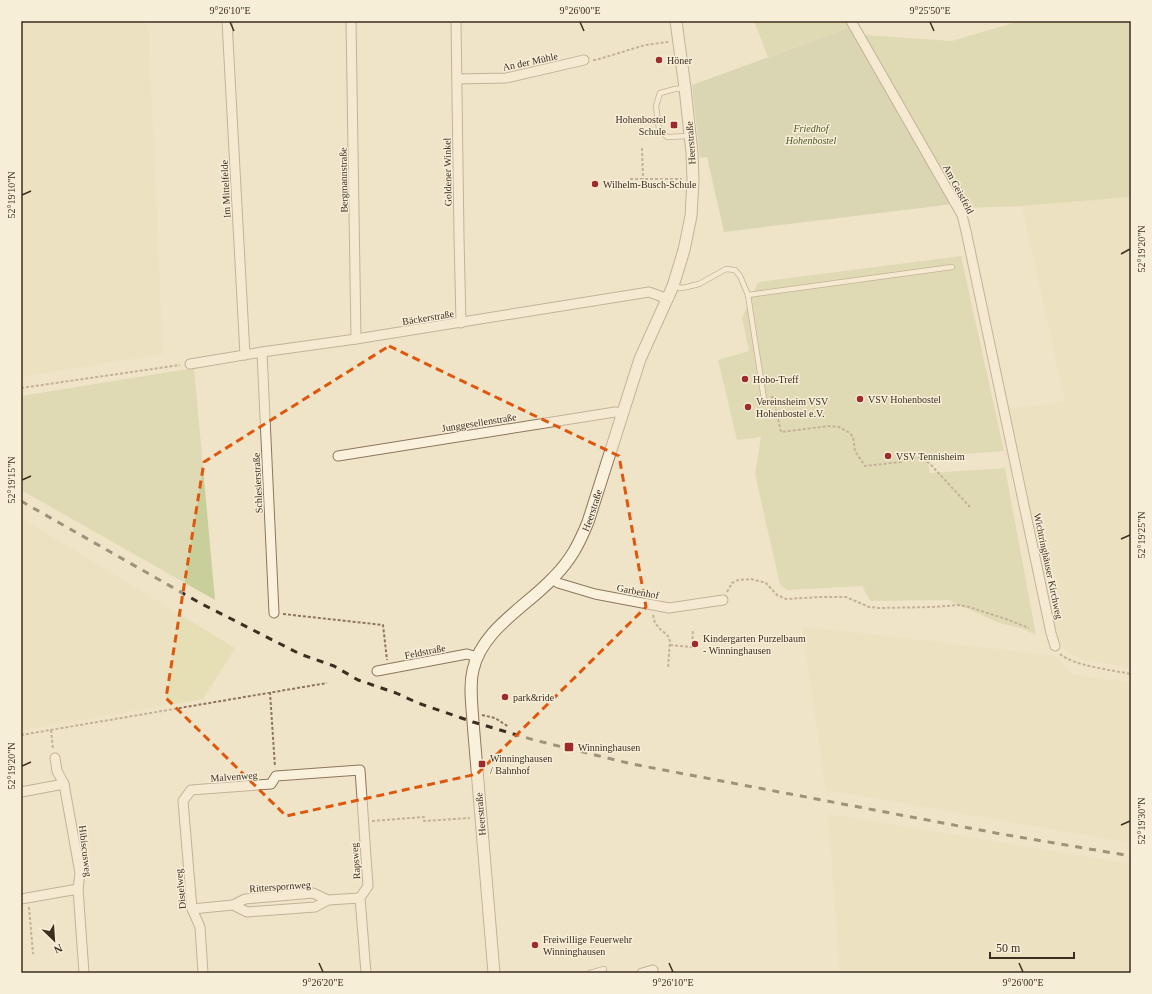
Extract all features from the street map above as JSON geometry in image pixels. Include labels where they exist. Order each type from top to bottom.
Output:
[{"type":"street","name":"Im Mittelfelde","points":[[227,21],[244,355]]},
{"type":"street","name":"Bergmannstraße","points":[[351,21],[356,339]]},
{"type":"street","name":"Goldener Winkel","points":[[456,21],[458,237],[461,323]]},
{"type":"street","name":"Heerstraße","points":[[494,973],[472,712],[471,686],[473,670],[477,657],[484,644],[499,626],[553,579],[568,561],[580,542],[591,514],[640,359],[674,286],[684,250],[691,216],[693,180],[685,88],[676,21]]},
{"type":"street","name":"Am Geistfeld","points":[[851,21],[962,215],[1004,409]]},
{"type":"street","name":"An der Mühle","points":[[457,79],[506,78],[584,60]]},
{"type":"street","name":"Bäckerstraße","points":[[190,364],[461,323],[649,292],[668,299]]},
{"type":"street","name":"Schlesierstraße","points":[[262,352],[274,613]]},
{"type":"street","name":"Wichtringhäuser Kirchweg","points":[[1004,409],[1055,646]]},
{"type":"street","name":"Junggesellenstraße","points":[[338,456],[615,412],[623,413]]},
{"type":"street","name":"Garbenhof","points":[[553,579],[558,583],[595,594],[669,608],[723,600]]},
{"type":"street","name":"Feldstraße","points":[[377,671],[467,654],[477,657]]},
{"type":"street","name":"Hibiscusweg","points":[[55,758],[57,771],[64,784],[80,873],[78,889],[84,973]]},
{"type":"street","name":"Malvenweg","points":[[183,801],[191,790],[271,784],[276,776],[360,770]]},
{"type":"street","name":"Rapsweg","points":[[360,770],[368,886],[360,898],[366,973]]},
{"type":"street","points":[[21,792],[64,784]]},
{"type":"street","name":"Distelweg","points":[[183,801],[192,909],[200,927],[203,973]]},
{"type":"street","points":[[24,899],[78,889]]},
{"type":"street","name":"Ritterspornweg","points":[[192,909],[233,905],[245,899],[313,893],[328,900]]},
{"type":"street","name":"Ritterspornweg","points":[[233,905],[247,912],[314,906],[328,900],[360,898]]},
{"type":"street","points":[[642,973],[653,970]]},
{"type":"lane","points":[[685,88],[660,93],[656,106],[659,129],[667,138],[690,136]]},
{"type":"lane","points":[[748,295],[952,267]]},
{"type":"lane","points":[[674,286],[681,288],[700,284],[726,269],[735,270],[740,276],[748,295],[764,399]]},
{"type":"lane","points":[[590,973],[604,969]]},
{"type":"path","points":[[584,60],[596,60],[645,45],[671,42]]},
{"type":"path","points":[[642,148],[643,179]]},
{"type":"path","points":[[630,179],[684,178]]},
{"type":"path","points":[[21,388],[190,364]]},
{"type":"path","points":[[764,399],[773,397],[781,432],[829,426],[839,427],[853,436],[855,451],[865,466],[901,462],[903,459],[919,457],[931,465],[970,507]]},
{"type":"path","points":[[723,600],[732,583],[738,580],[751,579],[766,583],[777,595],[786,599],[846,597],[870,607],[879,608],[959,605],[970,607],[1029,628]]},
{"type":"path","points":[[649,604],[655,623],[668,636],[670,641],[668,668]]},
{"type":"path","points":[[274,613],[383,625],[388,669]]},
{"type":"path","points":[[670,645],[692,647],[693,630]]},
{"type":"path","points":[[1055,646],[1059,653],[1065,658],[1076,662],[1131,674]]},
{"type":"path","points":[[21,735],[327,682]]},
{"type":"path","points":[[270,692],[276,776]]},
{"type":"path","points":[[481,714],[495,718],[509,727]]},
{"type":"path","points":[[51,730],[55,758]]},
{"type":"path","points":[[364,821],[424,817],[424,821],[472,818]]},
{"type":"path","points":[[24,899],[33,954]]},
{"type":"highlighted area","points":[[389,346],[619,456],[646,607],[477,774],[286,816],[166,698],[204,462]]},
{"type":"shaded area","points":[[21,21],[148,21],[163,354],[21,377]]},
{"type":"shaded area","points":[[1131,197],[1131,668],[1082,659],[1064,649],[1060,642],[1055,630],[1010,408],[1065,402],[1022,206]]},
{"type":"shaded area","points":[[21,518],[235,648],[203,699],[21,730]]},
{"type":"shaded area","points":[[802,626],[1056,656],[1071,674],[1131,683],[1131,843],[826,790]]},
{"type":"shaded area","points":[[828,814],[1131,864],[1131,973],[840,973]]},
{"type":"green space","points":[[754,21],[849,21],[851,27],[768,57]]},
{"type":"green space","points":[[1020,21],[1131,21],[1131,197],[1022,206],[964,208],[864,35],[952,41]]},
{"type":"green space","name":"Friedhof Hohenbostel","points":[[851,27],[954,204],[724,232],[707,157],[700,158],[692,85]]},
{"type":"green space","name":"VSV Hohenbostel","points":[[961,256],[1004,451],[927,457],[930,473],[1005,468],[1036,635],[1021,628],[999,623],[949,600],[870,601],[862,586],[787,590],[780,585],[755,474],[761,437],[737,440],[718,360],[749,351],[742,318],[758,282]]},
{"type":"green space","points":[[194,368],[215,600],[21,490],[21,396]]},
{"type":"railway","points":[[21,501],[200,603],[300,654],[334,666],[358,680],[473,722],[534,740],[632,764],[1001,834],[1131,856]]},
{"type":"place","name":"Höner","points":[[659,60]]},
{"type":"place","name":"Hohenbostel Schule","points":[[674,125]]},
{"type":"place","name":"Wilhelm-Busch-Schule","points":[[595,184]]},
{"type":"place","name":"Hobo-Treff","points":[[745,379]]},
{"type":"place","name":"VSV Hohenbostel","points":[[860,399]]},
{"type":"place","name":"Vereinsheim VSV Hohenbostel e.V.","points":[[748,407]]},
{"type":"place","name":"VSV Tennisheim","points":[[888,456]]},
{"type":"place","name":"Kindergarten Purzelbaum - Winninghausen","points":[[695,644]]},
{"type":"place","name":"park&ride","points":[[505,697]]},
{"type":"place","name":"Winninghausen","points":[[569,747]]},
{"type":"place","name":"Winninghausen / Bahnhof","points":[[482,764]]},
{"type":"place","name":"Freiwillige Feuerwehr Winninghausen","points":[[535,945]]}]
